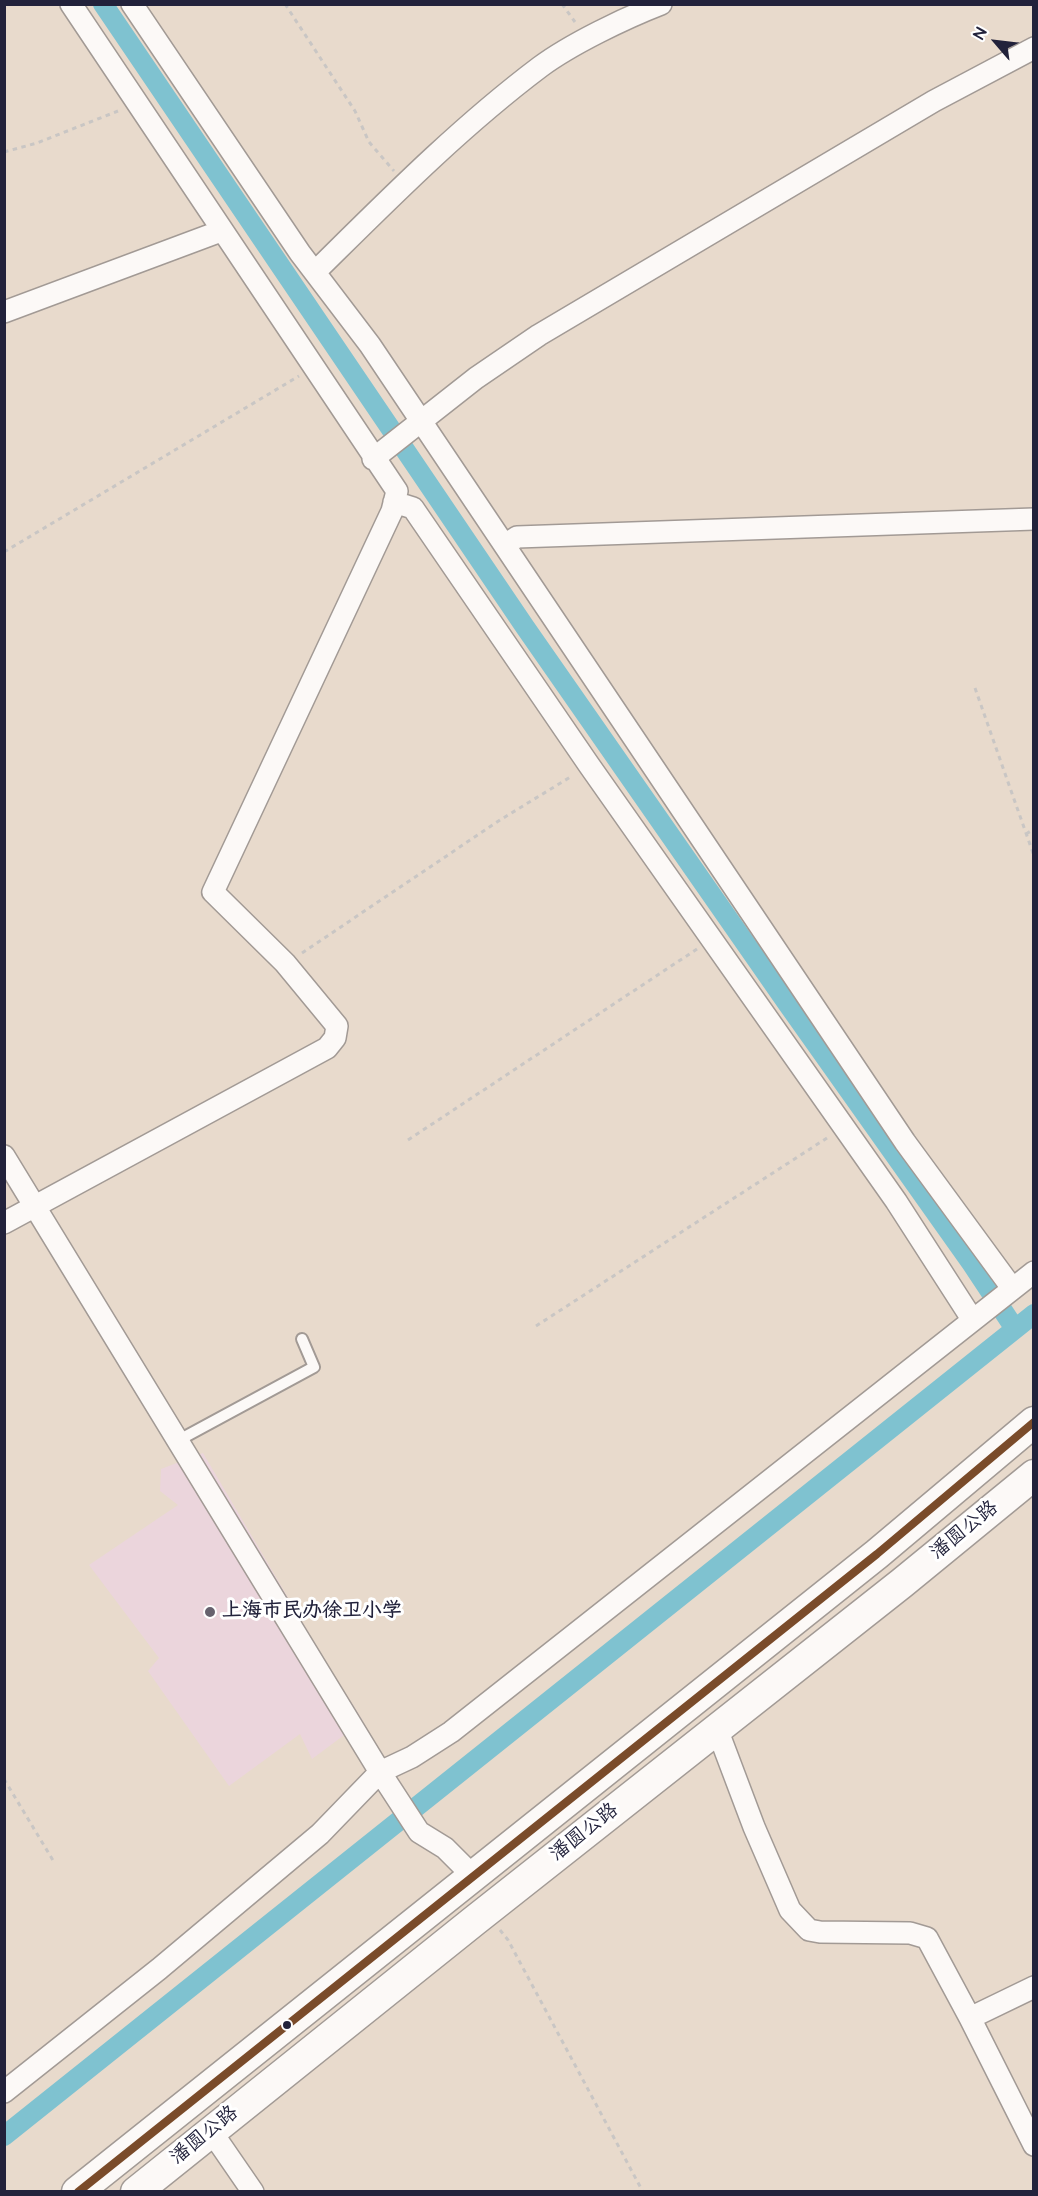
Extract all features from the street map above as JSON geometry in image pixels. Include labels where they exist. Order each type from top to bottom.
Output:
[{"type":"main road","name":"潘圆公路","points":[[77,2192],[877,1554],[1022,1431]]},
{"type":"main road","name":"潘圆公路","points":[[136,2192],[485,1912],[902,1583],[1034,1475]]},
{"type":"street","points":[[4,1223],[327,1048],[336,1038],[337,1026],[285,963],[213,892],[392,511],[397,491],[378,455],[312,368],[71,4]]},
{"type":"street","points":[[132,4],[315,272],[370,345],[417,423],[505,545],[905,1142],[1009,1290]]},
{"type":"street","points":[[315,272],[404,184],[542,66],[588,39],[661,4]]},
{"type":"street","points":[[378,455],[476,378],[540,334],[934,101],[1034,48]]},
{"type":"street","points":[[4,312],[221,231]]},
{"type":"street","points":[[394,502],[412,508],[589,765],[977,1315]]},
{"type":"street","points":[[505,545],[517,537],[1034,519]]},
{"type":"street","points":[[4,1156],[419,1832],[445,1848],[473,1876]]},
{"type":"street","points":[[4,2092],[159,1969],[384,1778],[451,1732],[1034,1272]]},
{"type":"street","points":[[717,1729],[754,1827],[790,1910],[809,1930],[910,1934],[927,1938],[1034,2145]]},
{"type":"street","points":[[970,2018],[1034,1987]]},
{"type":"street","points":[[211,2132],[253,2192]]},
{"type":"lane","points":[[178,1440],[314,1367],[302,1339]]},
{"type":"path","points":[[285,4],[355,111],[369,142],[404,184]]},
{"type":"path","points":[[4,152],[37,143],[136,104]]},
{"type":"path","points":[[4,552],[312,368]]},
{"type":"path","points":[[975,688],[1034,856]]},
{"type":"path","points":[[285,963],[500,820],[589,765]]},
{"type":"path","points":[[1026,834],[1034,830]]},
{"type":"path","points":[[408,1140],[712,939]]},
{"type":"path","points":[[536,1326],[844,1127]]},
{"type":"path","points":[[4,1779],[54,1862]]},
{"type":"path","points":[[485,1912],[508,1940],[643,2192]]},
{"type":"shaded area","name":"上海市民办徐卫小学","points":[[203,1453],[363,1721],[312,1759],[300,1734],[229,1786],[148,1671],[159,1658],[89,1565],[178,1505],[160,1491],[161,1469]]},
{"type":"waterway","points":[[103,4],[525,627],[972,1264],[1015,1329]]},
{"type":"waterway","points":[[4,2136],[1034,1314]]},
{"type":"transit line","points":[[78,2192],[877,1554],[1034,1422]]},
{"type":"place","name":"上海市民办徐卫小学","points":[[210,1612]]}]
